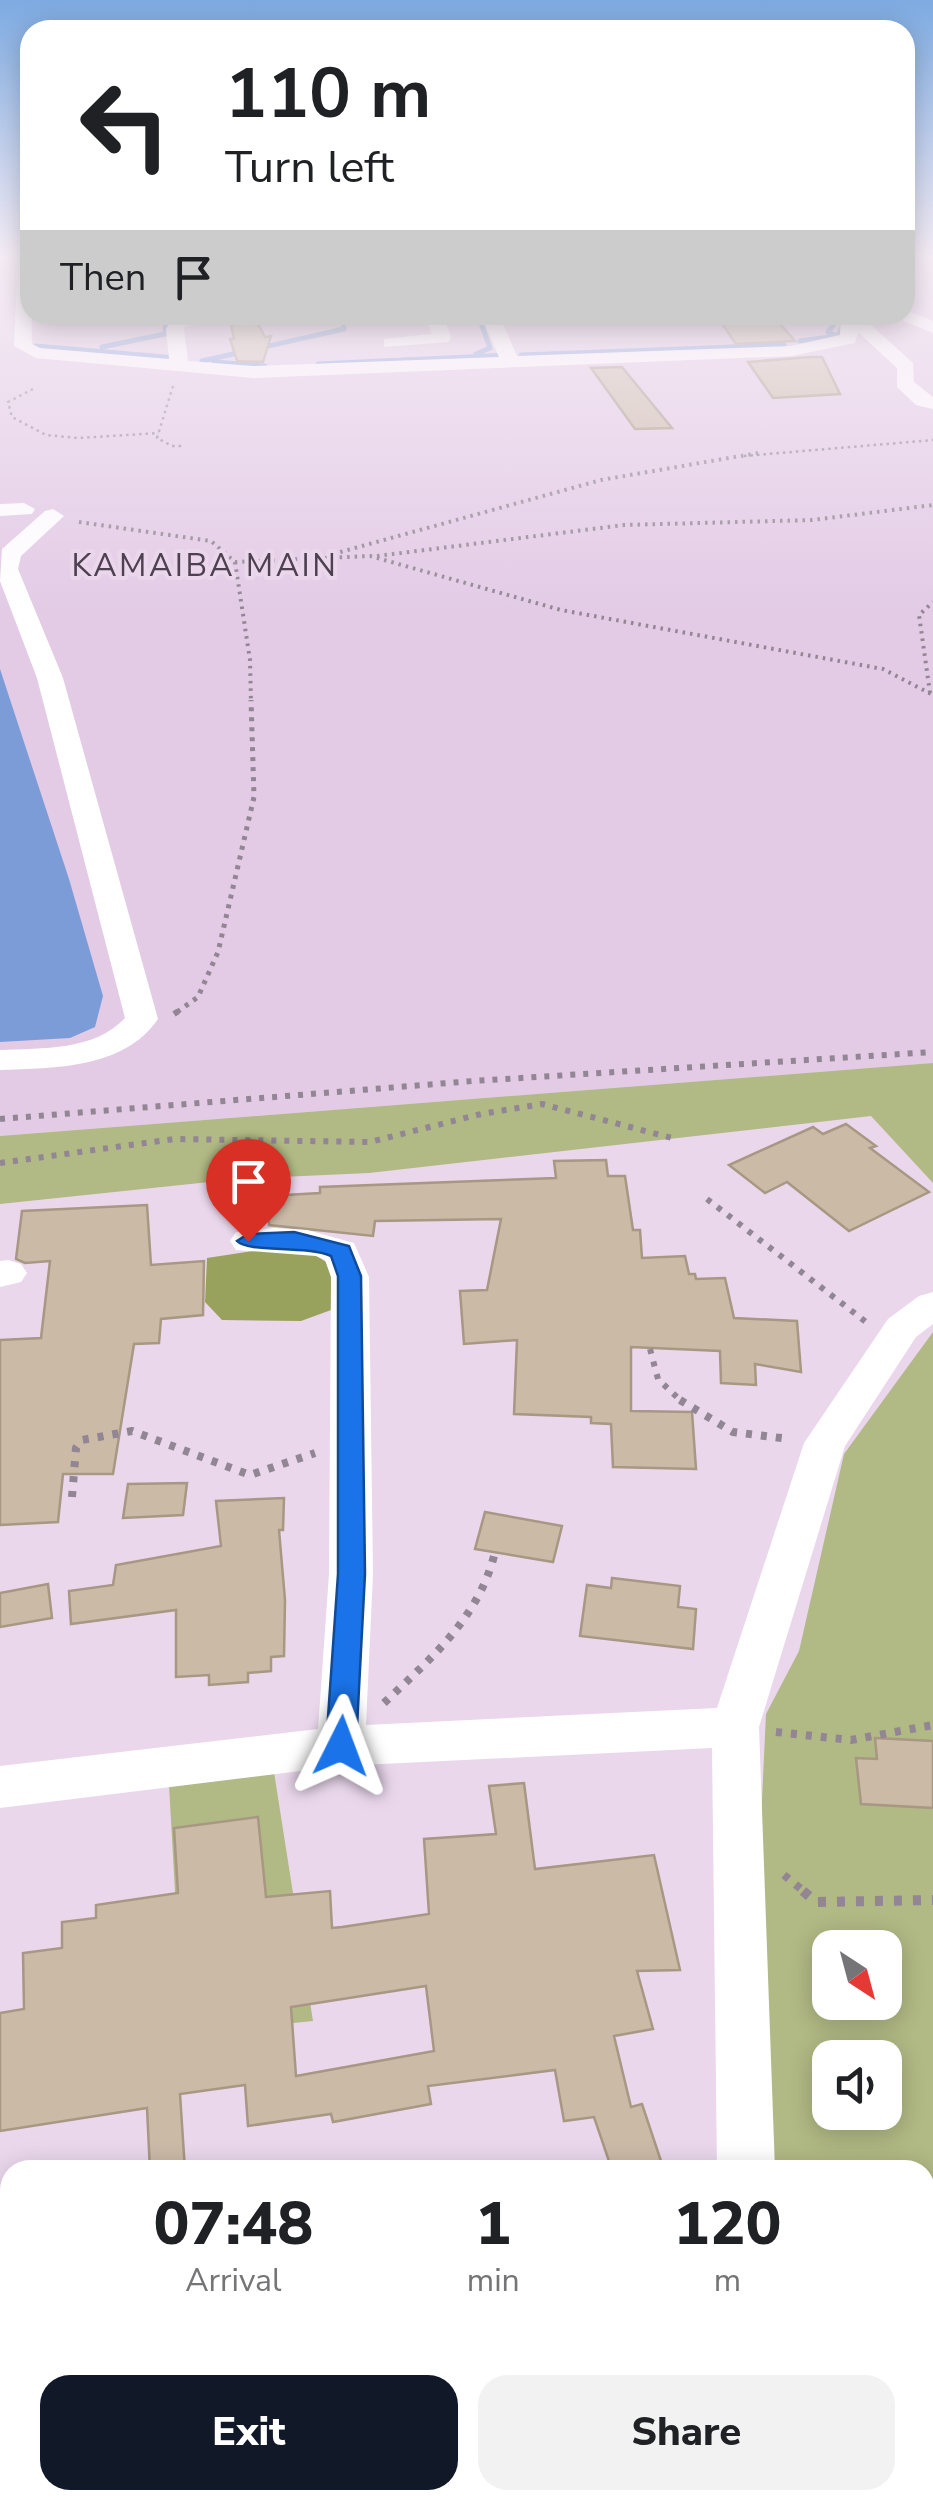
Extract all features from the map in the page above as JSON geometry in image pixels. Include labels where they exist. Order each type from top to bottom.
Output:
[{"type":"street","points":[[905,376],[904,384],[923,401],[933,402]]},
{"type":"street","points":[[0,510],[24,509]]},
{"type":"street","points":[[0,1060],[52,1058],[110,1043],[130,1035],[142,1018],[50,678],[7,569],[10,554],[53,516]]},
{"type":"street","points":[[248,1241],[310,1242],[340,1252],[347,1263],[352,1333],[352,1574],[341,1746]]},
{"type":"street","points":[[746,2160],[735,1727],[826,1443],[902,1328],[933,1305]]},
{"type":"street","points":[[0,1788],[341,1746],[735,1727]]},
{"type":"path","points":[[176,376],[157,438],[185,446]]},
{"type":"path","points":[[32,389],[8,402],[12,417],[46,435],[78,438],[159,433]]},
{"type":"path","points":[[235,562],[290,562],[327,556],[601,480],[759,453],[933,440]]},
{"type":"path","points":[[327,556],[370,556],[624,526],[812,520],[933,505]]},
{"type":"path","points":[[53,516],[106,528],[211,541],[235,562],[250,660],[254,797],[218,952],[198,997],[173,1014],[142,1018]]},
{"type":"path","points":[[370,556],[561,610],[883,669],[931,694]]},
{"type":"path","points":[[931,694],[919,614],[933,602]]},
{"type":"path","points":[[0,1119],[473,1081],[933,1052]]},
{"type":"path","points":[[0,1163],[174,1139],[370,1142],[480,1114],[542,1104],[676,1139]]},
{"type":"path","points":[[707,1199],[895,1344]]},
{"type":"path","points":[[650,1349],[658,1379],[684,1404],[732,1432],[826,1443]]},
{"type":"path","points":[[72,1497],[76,1448],[82,1440],[132,1431],[250,1475],[301,1456],[350,1446]]},
{"type":"path","points":[[341,1746],[464,1624],[490,1582],[494,1556]]},
{"type":"path","points":[[735,1727],[851,1740],[933,1726]]},
{"type":"path","points":[[735,1832],[816,1902],[933,1900]]},
{"type":"shaded area","points":[[0,376],[933,376],[933,1063],[0,1136]]},
{"type":"green space","points":[[933,1063],[933,1183],[871,1116],[369,1173],[238,1179],[0,1204],[0,1136]]},
{"type":"green space","points":[[278,1247],[312,1253],[337,1269],[342,1306],[301,1321],[222,1320],[205,1302],[207,1258]]},
{"type":"green space","points":[[933,1332],[933,2160],[754,2160],[754,1973],[766,1714],[799,1651],[844,1454]]},
{"type":"green space","points":[[274,1772],[313,2021],[183,2034],[169,1785]]},
{"type":"water","points":[[0,669],[103,996],[95,1027],[70,1038],[0,1042]]},
{"type":"building","points":[[597,376],[629,376],[672,428],[635,429]]},
{"type":"building","points":[[758,376],[831,376],[840,394],[773,398]]},
{"type":"building","points":[[846,1124],[876,1146],[870,1148],[929,1192],[849,1231],[787,1182],[765,1193],[729,1165],[813,1127],[823,1134]]},
{"type":"building","points":[[606,1160],[608,1176],[625,1176],[633,1230],[640,1230],[642,1258],[685,1256],[689,1274],[695,1274],[696,1279],[725,1278],[734,1318],[797,1321],[801,1372],[755,1364],[756,1385],[721,1383],[720,1351],[631,1347],[631,1411],[692,1412],[696,1469],[613,1467],[611,1424],[591,1423],[591,1417],[514,1414],[517,1340],[464,1344],[460,1291],[487,1290],[501,1219],[375,1221],[373,1236],[269,1225],[268,1196],[320,1193],[320,1187],[556,1178],[554,1161]]},
{"type":"building","points":[[147,1205],[151,1265],[204,1261],[203,1315],[161,1319],[159,1343],[134,1344],[113,1474],[63,1474],[58,1522],[0,1525],[0,1340],[41,1338],[50,1261],[25,1263],[16,1259],[22,1211]]},
{"type":"building","points":[[187,1483],[183,1515],[123,1518],[128,1484]]},
{"type":"building","points":[[284,1498],[283,1530],[279,1530],[285,1600],[284,1656],[271,1657],[271,1671],[248,1673],[248,1682],[209,1685],[209,1675],[176,1677],[176,1610],[71,1624],[69,1591],[113,1585],[116,1565],[221,1546],[216,1501]]},
{"type":"building","points":[[485,1512],[562,1526],[553,1562],[475,1549]]},
{"type":"building","points":[[612,1578],[680,1586],[678,1607],[696,1609],[693,1649],[580,1636],[587,1585],[611,1588]]},
{"type":"building","points":[[48,1584],[52,1618],[0,1627],[0,1593]]},
{"type":"building","points":[[875,1738],[933,1741],[933,1808],[861,1804],[856,1758],[877,1759]]},
{"type":"building","points":[[524,1783],[535,1869],[654,1855],[680,1970],[637,1971],[653,2029],[614,2036],[631,2107],[642,2104],[661,2160],[609,2160],[594,2117],[564,2121],[555,2070],[428,2086],[431,2104],[333,2122],[331,2114],[248,2126],[245,2085],[180,2094],[184,2160],[150,2160],[147,2108],[0,2131],[0,2013],[24,2009],[23,1953],[62,1948],[62,1922],[96,1918],[96,1905],[178,1893],[174,1828],[258,1817],[266,1897],[330,1891],[332,1928],[429,1914],[424,1839],[496,1834],[489,1786]],"holes":[[[426,1986],[434,2051],[296,2076],[291,2007]]]},
{"type":"district","name":"KAMAIBA MAIN","points":[[205,565]]},
{"type":"route","points":[[248,1241],[294,1240],[325,1245],[340,1252],[350,1276],[352,1574],[341,1746]]}]
